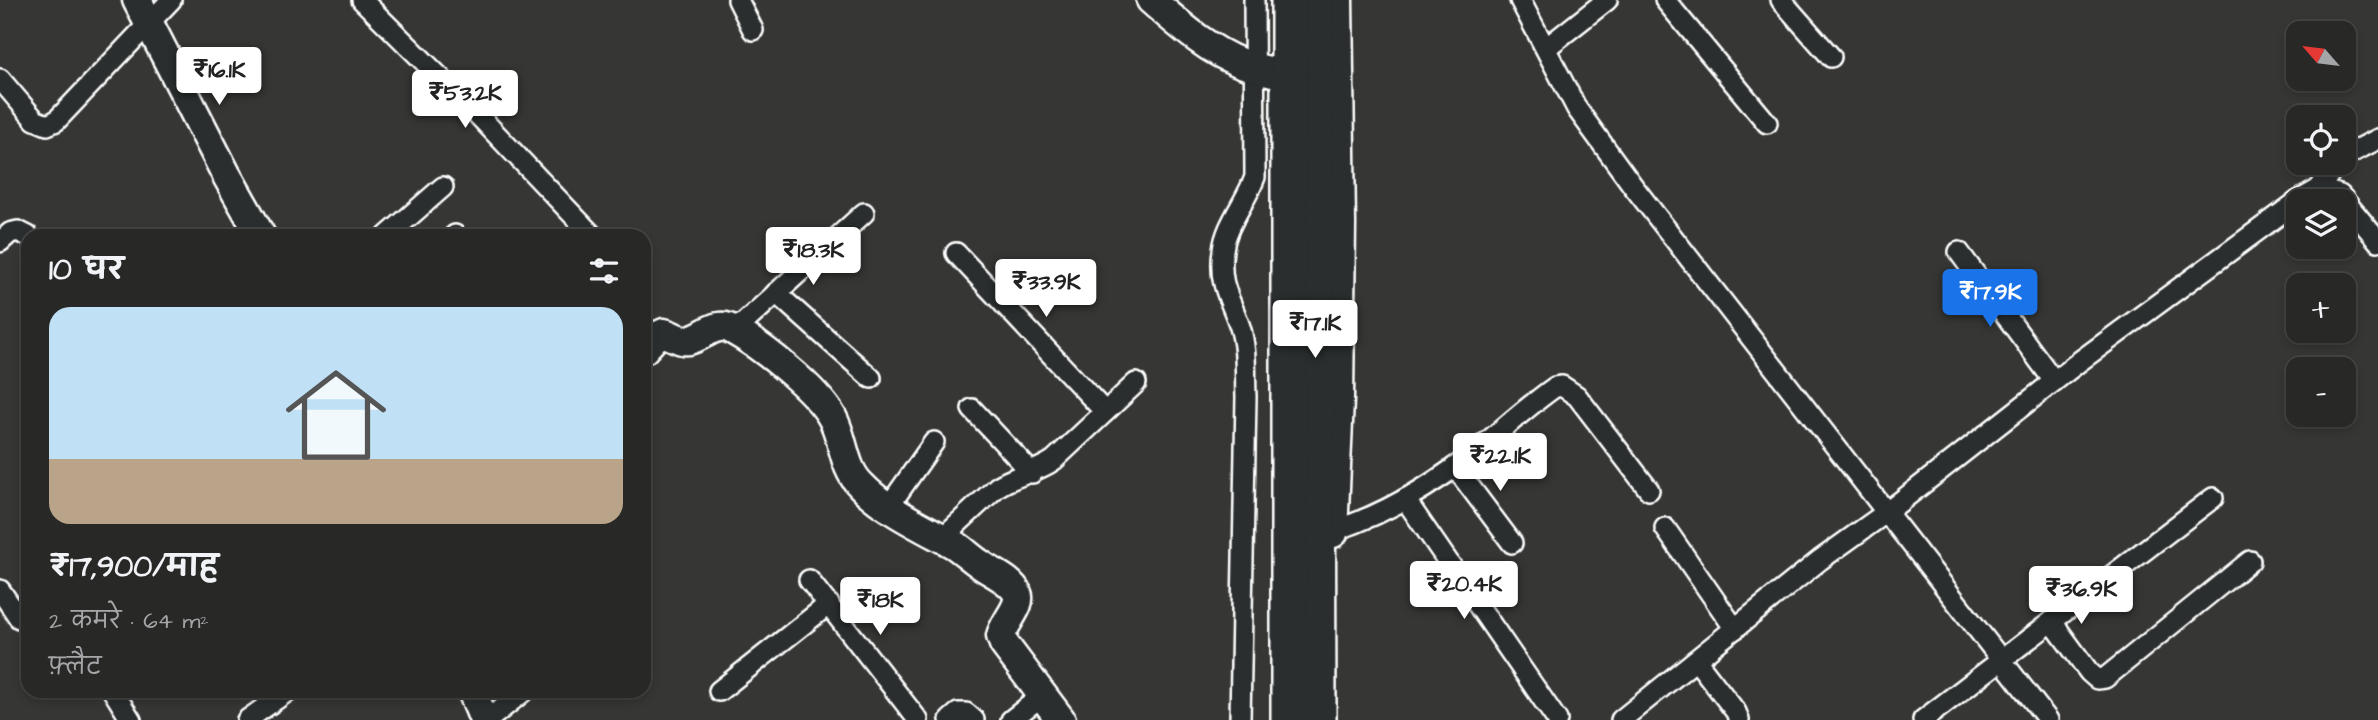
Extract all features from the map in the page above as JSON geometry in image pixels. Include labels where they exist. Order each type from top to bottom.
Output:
[{"type":"highway","points":[[1289,0],[1289,720]]},
{"type":"highway","points":[[1316,0],[1318,720]]},
{"type":"street","points":[[0,79],[35,120],[47,125],[56,121],[143,12],[171,0]]},
{"type":"street","points":[[362,0],[478,115],[586,229]]},
{"type":"street","points":[[738,0],[753,30]]},
{"type":"street","points":[[1151,0],[1199,41],[1241,63],[1289,76]]},
{"type":"street","points":[[1240,720],[1246,397],[1240,328],[1223,289],[1222,273],[1227,233],[1249,194],[1255,177],[1254,0]]},
{"type":"street","points":[[1334,720],[1334,531],[1340,318],[1338,0]]},
{"type":"street","points":[[1520,0],[1577,109],[1625,175],[2048,720]]},
{"type":"street","points":[[1546,48],[1607,0]]},
{"type":"street","points":[[1665,0],[1767,123]]},
{"type":"street","points":[[1781,0],[1831,57]]},
{"type":"street","points":[[143,12],[257,229]]},
{"type":"street","points":[[2356,150],[2378,139]]},
{"type":"street","points":[[2319,189],[2329,175]]},
{"type":"street","points":[[395,229],[443,187]]},
{"type":"street","points":[[1621,720],[1820,560],[1886,513],[2054,381],[2286,210]]},
{"type":"street","points":[[735,331],[864,213]]},
{"type":"street","points":[[2356,214],[2378,241]]},
{"type":"street","points":[[0,242],[10,233],[21,232]]},
{"type":"street","points":[[1959,252],[2054,381]]},
{"type":"street","points":[[956,253],[1105,412]]},
{"type":"street","points":[[776,293],[871,378]]},
{"type":"street","points":[[651,341],[664,333],[681,340],[690,340],[715,327],[726,327],[796,378],[820,400],[837,427],[852,472],[860,485],[1000,576],[1017,592],[1020,601],[1007,619],[1001,636],[1004,644],[1061,720]]},
{"type":"street","points":[[942,538],[997,487],[1032,473],[1054,460],[1136,383]]},
{"type":"street","points":[[1334,531],[1405,499],[1455,467],[1546,393],[1562,386],[1577,396],[1649,490]]},
{"type":"street","points":[[972,409],[1032,473]]},
{"type":"street","points":[[889,506],[934,442]]},
{"type":"street","points":[[1455,467],[1512,543]]},
{"type":"street","points":[[1923,720],[2213,498]]},
{"type":"street","points":[[1405,499],[1557,720]]},
{"type":"street","points":[[1665,528],[1735,629]]},
{"type":"street","points":[[2053,623],[2089,672],[2097,679],[2105,678],[2250,561]]},
{"type":"street","points":[[810,580],[918,720]]},
{"type":"street","points":[[0,590],[19,618]]},
{"type":"street","points":[[719,691],[829,604]]},
{"type":"street","points":[[1696,660],[1737,712],[1739,720]]},
{"type":"street","points":[[1012,720],[1043,695]]},
{"type":"street","points":[[117,698],[131,720]]},
{"type":"street","points":[[247,720],[278,698]]},
{"type":"street","points":[[479,713],[510,698]]},
{"type":"street","points":[[950,720],[958,713],[966,713],[974,720]]}]
